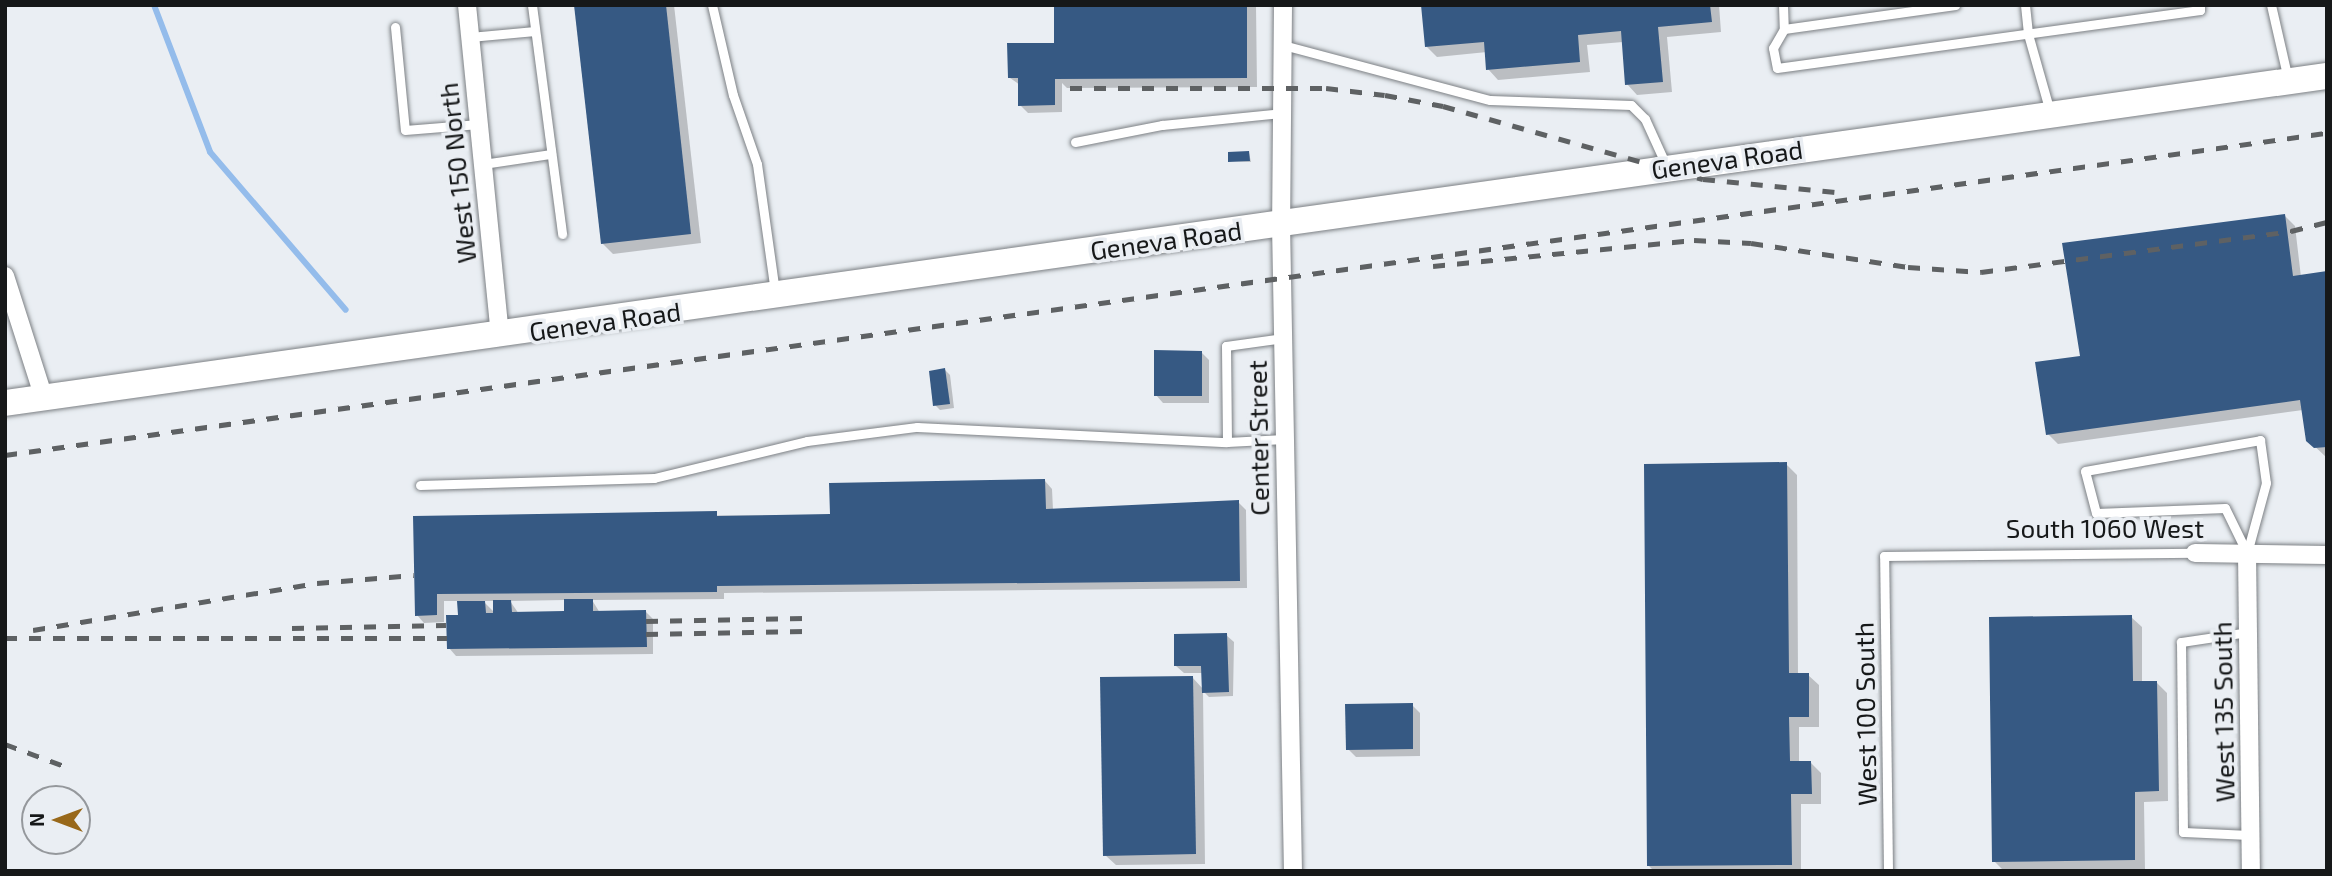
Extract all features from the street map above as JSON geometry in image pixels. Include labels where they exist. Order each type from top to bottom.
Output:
[{"type":"main road","name":"Geneva Road","points":[[5,403],[500,337],[1666,167],[2327,75]]},
{"type":"street","name":"West 150 North","points":[[467,5],[500,337]]},
{"type":"street","name":"Center Street","points":[[1283,5],[1281,224],[1293,871]]},
{"type":"street","points":[[5,276],[44,398]]},
{"type":"street","name":"South 1060 West","points":[[2195,553],[2327,555]]},
{"type":"street","name":"West 135 South","points":[[2247,554],[2250,871]]},
{"type":"lane","points":[[532,5],[562,234]]},
{"type":"lane","points":[[712,5],[733,96],[757,164],[775,297]]},
{"type":"lane","points":[[1783,5],[1784,29],[1773,48],[1777,68],[2200,10],[2200,5]]},
{"type":"lane","points":[[1784,29],[1955,5]]},
{"type":"lane","points":[[2025,5],[2028,34],[2050,114]]},
{"type":"lane","points":[[2271,5],[2288,81]]},
{"type":"lane","points":[[395,27],[405,130],[479,124]]},
{"type":"lane","points":[[470,37],[535,31]]},
{"type":"lane","points":[[1283,45],[1490,100],[1631,105],[1646,119],[1666,167]]},
{"type":"lane","points":[[1075,142],[1162,125],[1283,113]]},
{"type":"lane","points":[[483,164],[551,154]]},
{"type":"lane","points":[[1227,442],[1226,346],[1283,338]]},
{"type":"lane","points":[[420,485],[654,478],[807,441],[917,427],[1227,442],[1284,439]]},
{"type":"lane","points":[[2259,440],[2266,482],[2247,554],[2225,508],[2096,513],[2085,471],[2259,440]]},
{"type":"lane","name":"South 1060 West","points":[[1884,556],[2195,553]]},
{"type":"lane","name":"West 100 South","points":[[1884,556],[1888,871]]},
{"type":"lane","points":[[2248,632],[2181,642],[2183,832],[2250,835]]},
{"type":"building","points":[[574,5],[666,5],[691,234],[601,244]]},
{"type":"building","points":[[1054,5],[1247,5],[1247,78],[1055,79],[1055,105],[1018,106],[1018,78],[1008,78],[1007,43],[1054,43]]},
{"type":"building","points":[[1421,5],[1710,5],[1712,22],[1658,27],[1663,82],[1625,85],[1621,31],[1578,35],[1580,62],[1486,70],[1484,42],[1425,47]]},
{"type":"building","points":[[1249,151],[1250,161],[1228,162],[1228,152]]},
{"type":"building","points":[[2285,214],[2293,276],[2327,271],[2327,447],[2314,448],[2306,441],[2300,400],[2046,435],[2035,362],[2080,356],[2062,243]]},
{"type":"building","points":[[1154,350],[1202,351],[1202,396],[1154,396]]},
{"type":"building","points":[[945,368],[950,404],[933,406],[929,371]]},
{"type":"building","points":[[1787,462],[1789,673],[1809,673],[1809,717],[1789,717],[1790,761],[1811,761],[1812,794],[1791,794],[1792,865],[1647,866],[1644,464]]},
{"type":"building","points":[[1045,479],[1046,509],[1239,500],[1240,581],[717,586],[717,592],[437,594],[437,615],[415,616],[413,516],[717,511],[717,516],[830,514],[829,483]]},
{"type":"building","points":[[564,599],[593,599],[593,611],[646,610],[647,647],[447,649],[446,615],[458,615],[457,601],[485,601],[486,613],[493,613],[493,600],[511,600],[512,612],[564,611]]},
{"type":"building","points":[[2132,615],[2133,681],[2157,681],[2159,791],[2135,792],[2135,860],[1992,862],[1989,617]]},
{"type":"building","points":[[1227,633],[1229,692],[1202,693],[1201,666],[1174,666],[1174,634]]},
{"type":"building","points":[[1193,676],[1196,854],[1103,856],[1100,677]]},
{"type":"building","points":[[1413,703],[1413,749],[1346,750],[1345,704]]},
{"type":"waterway","points":[[154,5],[210,152],[346,310]]},
{"type":"railway","points":[[1070,88],[1326,88],[1385,95],[1443,106],[1703,179],[1835,192]]},
{"type":"railway","points":[[5,455],[2327,133]]},
{"type":"railway","points":[[1433,266],[1694,240],[1751,243],[1908,267],[1981,272],[2291,231],[2327,222]]},
{"type":"railway","points":[[33,630],[317,583],[414,575]]},
{"type":"railway","points":[[646,621],[805,618]]},
{"type":"railway","points":[[292,628],[446,625]]},
{"type":"railway","points":[[646,634],[806,631]]},
{"type":"railway","points":[[5,638],[447,638]]},
{"type":"railway","points":[[5,744],[64,766]]}]
